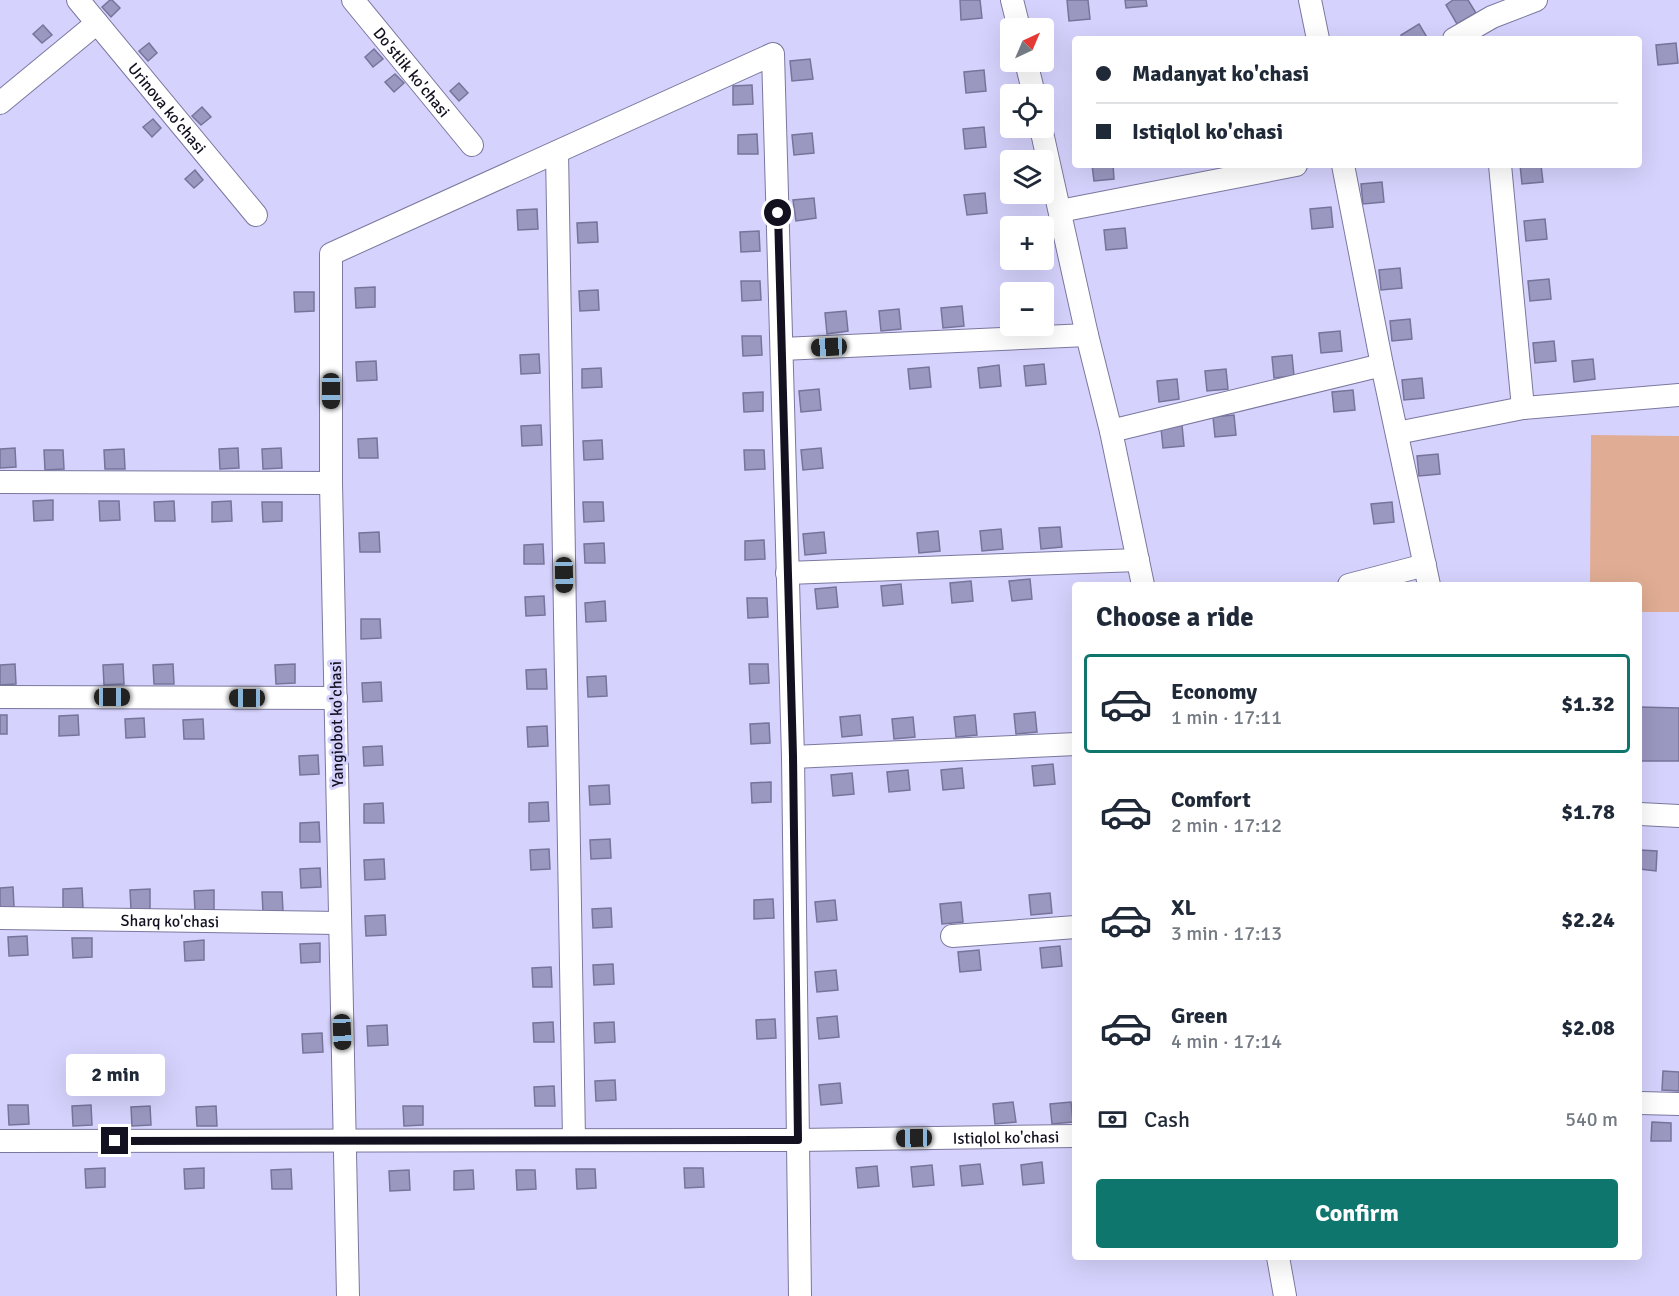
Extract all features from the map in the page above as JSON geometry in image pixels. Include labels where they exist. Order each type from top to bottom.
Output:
[{"type":"street","name":"Urinova ko'chasi","points":[[78,0],[256,215]]},
{"type":"street","name":"Do'stlik ko'chasi","points":[[353,0],[472,145]]},
{"type":"street","points":[[1012,0],[1016,18]]},
{"type":"street","points":[[1310,0],[1317,36]]},
{"type":"street","points":[[1459,36],[1492,17],[1536,0]]},
{"type":"street","points":[[0,104],[97,23]]},
{"type":"street","points":[[574,1139],[557,152],[773,54],[793,756],[800,1296]]},
{"type":"street","points":[[1043,138],[1111,431],[1142,582]]},
{"type":"street","name":"Yangiobot ko'chasi","points":[[348,1296],[331,483],[331,254],[557,152]]},
{"type":"street","points":[[1060,211],[1281,168]]},
{"type":"street","points":[[1344,168],[1382,365],[1427,575],[1372,582]]},
{"type":"street","points":[[1500,168],[1523,408]]},
{"type":"street","points":[[782,350],[1087,335]]},
{"type":"street","points":[[1111,431],[1382,365]]},
{"type":"street","points":[[1397,433],[1523,408],[1679,395]]},
{"type":"street","points":[[0,482],[331,483]]},
{"type":"street","points":[[787,573],[1138,560]]},
{"type":"street","points":[[0,697],[336,698]]},
{"type":"street","points":[[793,756],[1072,744]]},
{"type":"street","points":[[1642,814],[1679,816]]},
{"type":"street","name":"Sharq ko'chasi","points":[[0,918],[339,923]]},
{"type":"street","points":[[952,936],[1072,927]]},
{"type":"street","points":[[1642,1103],[1679,1104]]},
{"type":"street","name":"Istiqlol ko'chasi","points":[[0,1141],[798,1140],[1072,1136]]},
{"type":"street","points":[[1279,1260],[1285,1296]]},
{"type":"shaded area","points":[[1591,435],[1679,436],[1679,612],[1642,612],[1642,582],[1590,582]]},
{"type":"building","points":[[110,0],[120,8],[111,17],[102,7]]},
{"type":"building","points":[[960,0],[980,0],[982,18],[961,20]]},
{"type":"building","points":[[1067,0],[1088,0],[1090,19],[1069,21]]},
{"type":"building","points":[[1125,0],[1146,0],[1147,6],[1126,8]]},
{"type":"building","points":[[1453,0],[1468,0],[1476,13],[1457,24],[1446,5]]},
{"type":"building","points":[[1419,24],[1426,36],[1402,36]]},
{"type":"building","points":[[43,25],[52,35],[42,43],[33,34]]},
{"type":"building","points":[[149,43],[157,53],[148,61],[139,51]]},
{"type":"building","points":[[1676,43],[1678,63],[1658,65],[1656,45]]},
{"type":"building","points":[[374,49],[383,59],[373,67],[365,57]]},
{"type":"building","points":[[810,59],[813,79],[792,81],[790,61]]},
{"type":"building","points":[[984,70],[986,91],[966,93],[964,72]]},
{"type":"building","points":[[395,74],[404,83],[394,92],[385,82]]},
{"type":"building","points":[[459,83],[468,93],[459,101],[450,91]]},
{"type":"building","points":[[752,85],[753,104],[733,105],[733,86]]},
{"type":"building","points":[[202,107],[211,117],[201,125],[192,116]]},
{"type":"building","points":[[153,119],[161,128],[152,137],[143,127]]},
{"type":"building","points":[[984,127],[986,147],[965,149],[963,129]]},
{"type":"building","points":[[812,133],[814,153],[794,155],[792,135]]},
{"type":"building","points":[[757,134],[758,154],[738,154],[738,135]]},
{"type":"building","points":[[1092,168],[1113,168],[1114,179],[1094,181]]},
{"type":"building","points":[[1520,168],[1541,168],[1543,182],[1522,184]]},
{"type":"building","points":[[195,170],[203,180],[194,188],[185,179]]},
{"type":"building","points":[[1382,182],[1384,202],[1363,204],[1361,184]]},
{"type":"building","points":[[985,193],[987,213],[967,215],[964,195]]},
{"type":"building","points":[[814,198],[816,218],[796,221],[793,200]]},
{"type":"building","points":[[1331,207],[1333,227],[1312,229],[1310,209]]},
{"type":"building","points":[[537,209],[538,229],[518,230],[517,210]]},
{"type":"building","points":[[1545,219],[1547,239],[1526,241],[1524,221]]},
{"type":"building","points":[[597,222],[598,242],[578,243],[577,223]]},
{"type":"building","points":[[1125,228],[1127,248],[1106,250],[1104,230]]},
{"type":"building","points":[[759,231],[760,251],[741,252],[740,232]]},
{"type":"building","points":[[1400,268],[1402,288],[1381,290],[1379,270]]},
{"type":"building","points":[[1549,279],[1551,299],[1530,301],[1528,281]]},
{"type":"building","points":[[741,281],[760,281],[761,300],[742,301]]},
{"type":"building","points":[[375,287],[375,307],[356,308],[355,288]]},
{"type":"building","points":[[598,290],[599,310],[580,311],[579,291]]},
{"type":"building","points":[[294,292],[314,292],[314,311],[295,312]]},
{"type":"building","points":[[962,306],[964,326],[943,328],[941,308]]},
{"type":"building","points":[[899,309],[901,329],[881,331],[879,311]]},
{"type":"building","points":[[846,311],[848,331],[827,334],[825,313]]},
{"type":"building","points":[[1410,319],[1412,339],[1392,341],[1390,321]]},
{"type":"building","points":[[1340,331],[1342,351],[1321,353],[1319,333]]},
{"type":"building","points":[[742,336],[761,336],[762,355],[743,356]]},
{"type":"building","points":[[1554,341],[1556,361],[1535,363],[1533,343]]},
{"type":"building","points":[[539,354],[540,373],[521,374],[520,355]]},
{"type":"building","points":[[1292,355],[1294,376],[1274,378],[1272,357]]},
{"type":"building","points":[[1593,359],[1595,379],[1574,382],[1572,361]]},
{"type":"building","points":[[376,361],[377,380],[357,381],[356,362]]},
{"type":"building","points":[[1044,364],[1046,384],[1026,386],[1024,366]]},
{"type":"building","points":[[999,365],[1001,386],[980,388],[978,368]]},
{"type":"building","points":[[929,367],[931,387],[910,389],[908,369]]},
{"type":"building","points":[[601,368],[602,387],[582,388],[582,369]]},
{"type":"building","points":[[1226,369],[1228,389],[1207,391],[1205,371]]},
{"type":"building","points":[[1422,378],[1424,398],[1404,400],[1402,380]]},
{"type":"building","points":[[1177,379],[1179,399],[1159,402],[1157,381]]},
{"type":"building","points":[[819,389],[821,410],[801,412],[799,391]]},
{"type":"building","points":[[1353,390],[1355,410],[1334,412],[1332,392]]},
{"type":"building","points":[[763,392],[763,411],[744,412],[743,393]]},
{"type":"building","points":[[1234,415],[1236,435],[1215,437],[1213,417]]},
{"type":"building","points":[[541,425],[542,445],[522,446],[521,426]]},
{"type":"building","points":[[1182,425],[1184,446],[1163,448],[1161,428]]},
{"type":"building","points":[[377,438],[378,458],[359,458],[358,439]]},
{"type":"building","points":[[602,440],[603,459],[584,460],[583,441]]},
{"type":"building","points":[[15,448],[16,467],[0,468],[0,449]]},
{"type":"building","points":[[238,448],[239,468],[220,469],[219,449]]},
{"type":"building","points":[[281,448],[282,468],[263,469],[262,449]]},
{"type":"building","points":[[821,448],[823,468],[803,470],[801,450]]},
{"type":"building","points":[[124,449],[125,469],[105,469],[104,450]]},
{"type":"building","points":[[44,450],[63,450],[64,469],[45,470]]},
{"type":"building","points":[[744,450],[764,450],[765,469],[745,470]]},
{"type":"building","points":[[1438,454],[1440,474],[1419,476],[1417,456]]},
{"type":"building","points":[[53,500],[53,520],[34,521],[33,501]]},
{"type":"building","points":[[99,501],[119,501],[120,520],[100,521]]},
{"type":"building","points":[[174,501],[175,521],[155,521],[154,502]]},
{"type":"building","points":[[231,501],[232,521],[212,522],[212,502]]},
{"type":"building","points":[[262,502],[282,502],[282,521],[263,522]]},
{"type":"building","points":[[583,502],[603,502],[604,521],[584,522]]},
{"type":"building","points":[[1392,502],[1394,522],[1374,524],[1371,504]]},
{"type":"building","points":[[1060,527],[1062,547],[1041,549],[1039,528]]},
{"type":"building","points":[[1001,529],[1003,549],[982,551],[980,531]]},
{"type":"building","points":[[938,531],[940,551],[919,553],[917,533]]},
{"type":"building","points":[[379,532],[380,552],[360,552],[359,533]]},
{"type":"building","points":[[824,532],[826,553],[805,555],[803,534]]},
{"type":"building","points":[[764,540],[765,559],[745,560],[745,541]]},
{"type":"building","points":[[604,543],[605,563],[585,563],[584,544]]},
{"type":"building","points":[[543,544],[544,564],[524,564],[524,545]]},
{"type":"building","points":[[1030,579],[1032,599],[1012,601],[1009,581]]},
{"type":"building","points":[[971,581],[973,601],[952,603],[950,583]]},
{"type":"building","points":[[901,584],[903,604],[883,606],[881,586]]},
{"type":"building","points":[[836,587],[838,607],[817,609],[815,589]]},
{"type":"building","points":[[544,596],[545,615],[526,616],[525,597]]},
{"type":"building","points":[[747,598],[767,598],[768,617],[748,618]]},
{"type":"building","points":[[605,601],[606,621],[586,622],[585,603]]},
{"type":"building","points":[[361,619],[380,619],[381,638],[361,639]]},
{"type":"building","points":[[15,664],[16,684],[0,685],[0,665]]},
{"type":"building","points":[[123,664],[124,684],[104,685],[103,665]]},
{"type":"building","points":[[173,664],[174,684],[154,684],[153,665]]},
{"type":"building","points":[[295,664],[295,683],[276,684],[275,665]]},
{"type":"building","points":[[749,664],[768,664],[769,683],[750,684]]},
{"type":"building","points":[[546,669],[547,689],[527,689],[526,670]]},
{"type":"building","points":[[606,676],[607,696],[588,697],[587,677]]},
{"type":"building","points":[[381,682],[382,701],[363,702],[362,683]]},
{"type":"building","points":[[1642,707],[1679,708],[1679,761],[1642,761]]},
{"type":"building","points":[[1035,712],[1037,732],[1016,734],[1014,714]]},
{"type":"building","points":[[0,715],[7,715],[7,734],[0,734]]},
{"type":"building","points":[[78,715],[79,735],[59,736],[59,716]]},
{"type":"building","points":[[860,715],[862,735],[842,737],[840,717]]},
{"type":"building","points":[[975,715],[977,735],[956,737],[954,717]]},
{"type":"building","points":[[913,717],[915,737],[894,739],[892,719]]},
{"type":"building","points":[[144,718],[145,737],[126,738],[125,719]]},
{"type":"building","points":[[203,719],[204,739],[184,739],[183,720]]},
{"type":"building","points":[[769,723],[770,743],[751,744],[750,724]]},
{"type":"building","points":[[547,726],[548,746],[528,747],[527,727]]},
{"type":"building","points":[[382,746],[383,765],[364,766],[363,747]]},
{"type":"building","points":[[318,755],[319,774],[300,775],[299,756]]},
{"type":"building","points":[[1053,764],[1055,784],[1034,786],[1032,766]]},
{"type":"building","points":[[962,768],[964,788],[943,790],[941,770]]},
{"type":"building","points":[[908,770],[910,790],[889,792],[887,772]]},
{"type":"building","points":[[852,773],[854,794],[833,796],[831,775]]},
{"type":"building","points":[[771,782],[771,802],[752,803],[751,783]]},
{"type":"building","points":[[609,785],[610,804],[590,805],[589,786]]},
{"type":"building","points":[[548,802],[549,821],[529,822],[529,803]]},
{"type":"building","points":[[383,803],[384,823],[364,823],[364,804]]},
{"type":"building","points":[[319,822],[320,842],[300,842],[300,823]]},
{"type":"building","points":[[610,839],[611,858],[591,859],[590,840]]},
{"type":"building","points":[[549,849],[550,869],[531,870],[530,850]]},
{"type":"building","points":[[1642,850],[1657,851],[1656,871],[1642,869]]},
{"type":"building","points":[[384,859],[385,879],[365,880],[364,860]]},
{"type":"building","points":[[320,868],[321,887],[301,888],[300,869]]},
{"type":"building","points":[[13,887],[14,907],[0,907],[0,888]]},
{"type":"building","points":[[82,888],[83,908],[63,909],[63,889]]},
{"type":"building","points":[[150,889],[150,909],[131,910],[130,890]]},
{"type":"building","points":[[214,890],[214,910],[195,911],[194,891]]},
{"type":"building","points":[[262,892],[282,892],[283,911],[263,912]]},
{"type":"building","points":[[1050,893],[1052,913],[1031,915],[1029,895]]},
{"type":"building","points":[[773,899],[774,918],[754,919],[754,900]]},
{"type":"building","points":[[835,900],[837,920],[817,922],[815,902]]},
{"type":"building","points":[[961,902],[963,922],[942,924],[940,904]]},
{"type":"building","points":[[611,908],[612,927],[593,928],[592,909]]},
{"type":"building","points":[[385,915],[386,935],[366,936],[365,916]]},
{"type":"building","points":[[27,936],[28,955],[9,956],[8,937]]},
{"type":"building","points":[[72,938],[92,938],[92,957],[73,958]]},
{"type":"building","points":[[204,940],[204,960],[185,961],[184,942]]},
{"type":"building","points":[[320,943],[320,962],[301,963],[300,944]]},
{"type":"building","points":[[1060,946],[1062,966],[1042,968],[1040,948]]},
{"type":"building","points":[[979,950],[981,970],[960,972],[958,952]]},
{"type":"building","points":[[613,964],[614,984],[594,985],[593,965]]},
{"type":"building","points":[[551,967],[552,987],[533,987],[532,968]]},
{"type":"building","points":[[836,970],[838,990],[817,992],[815,972]]},
{"type":"building","points":[[837,1016],[839,1037],[819,1039],[817,1018]]},
{"type":"building","points":[[775,1019],[776,1038],[757,1039],[756,1020]]},
{"type":"building","points":[[553,1022],[554,1042],[534,1042],[533,1023]]},
{"type":"building","points":[[614,1022],[615,1042],[595,1043],[594,1023]]},
{"type":"building","points":[[387,1025],[388,1045],[368,1046],[367,1026]]},
{"type":"building","points":[[322,1033],[323,1052],[303,1053],[302,1034]]},
{"type":"building","points":[[1663,1071],[1679,1072],[1679,1091],[1662,1090]]},
{"type":"building","points":[[615,1080],[616,1100],[596,1101],[595,1081]]},
{"type":"building","points":[[840,1083],[842,1103],[821,1105],[819,1085]]},
{"type":"building","points":[[554,1086],[555,1106],[535,1106],[534,1087]]},
{"type":"building","points":[[1013,1102],[1016,1122],[995,1124],[993,1104]]},
{"type":"building","points":[[1071,1102],[1072,1122],[1052,1124],[1050,1104]]},
{"type":"building","points":[[8,1105],[28,1105],[29,1124],[9,1125]]},
{"type":"building","points":[[91,1105],[92,1125],[73,1126],[72,1106]]},
{"type":"building","points":[[150,1106],[151,1125],[132,1126],[131,1107]]},
{"type":"building","points":[[216,1106],[217,1126],[197,1126],[196,1107]]},
{"type":"building","points":[[403,1106],[423,1106],[423,1125],[404,1126]]},
{"type":"building","points":[[1652,1122],[1671,1123],[1671,1141],[1651,1141]]},
{"type":"building","points":[[1042,1162],[1044,1183],[1023,1185],[1021,1165]]},
{"type":"building","points":[[980,1164],[983,1184],[962,1186],[960,1166]]},
{"type":"building","points":[[932,1165],[934,1185],[913,1187],[911,1167]]},
{"type":"building","points":[[877,1166],[879,1186],[858,1188],[856,1168]]},
{"type":"building","points":[[105,1168],[105,1187],[86,1188],[85,1169]]},
{"type":"building","points":[[204,1168],[204,1188],[185,1189],[184,1169]]},
{"type":"building","points":[[684,1168],[703,1168],[704,1187],[685,1188]]},
{"type":"building","points":[[291,1169],[292,1189],[272,1189],[271,1170]]},
{"type":"building","points":[[576,1169],[595,1169],[596,1188],[577,1189]]},
{"type":"building","points":[[409,1170],[410,1190],[390,1191],[389,1171]]},
{"type":"building","points":[[473,1170],[474,1189],[454,1190],[454,1171]]},
{"type":"building","points":[[516,1170],[535,1170],[536,1189],[517,1190]]},
{"type":"route","points":[[115,1141],[798,1140],[793,756],[778,213]]}]
